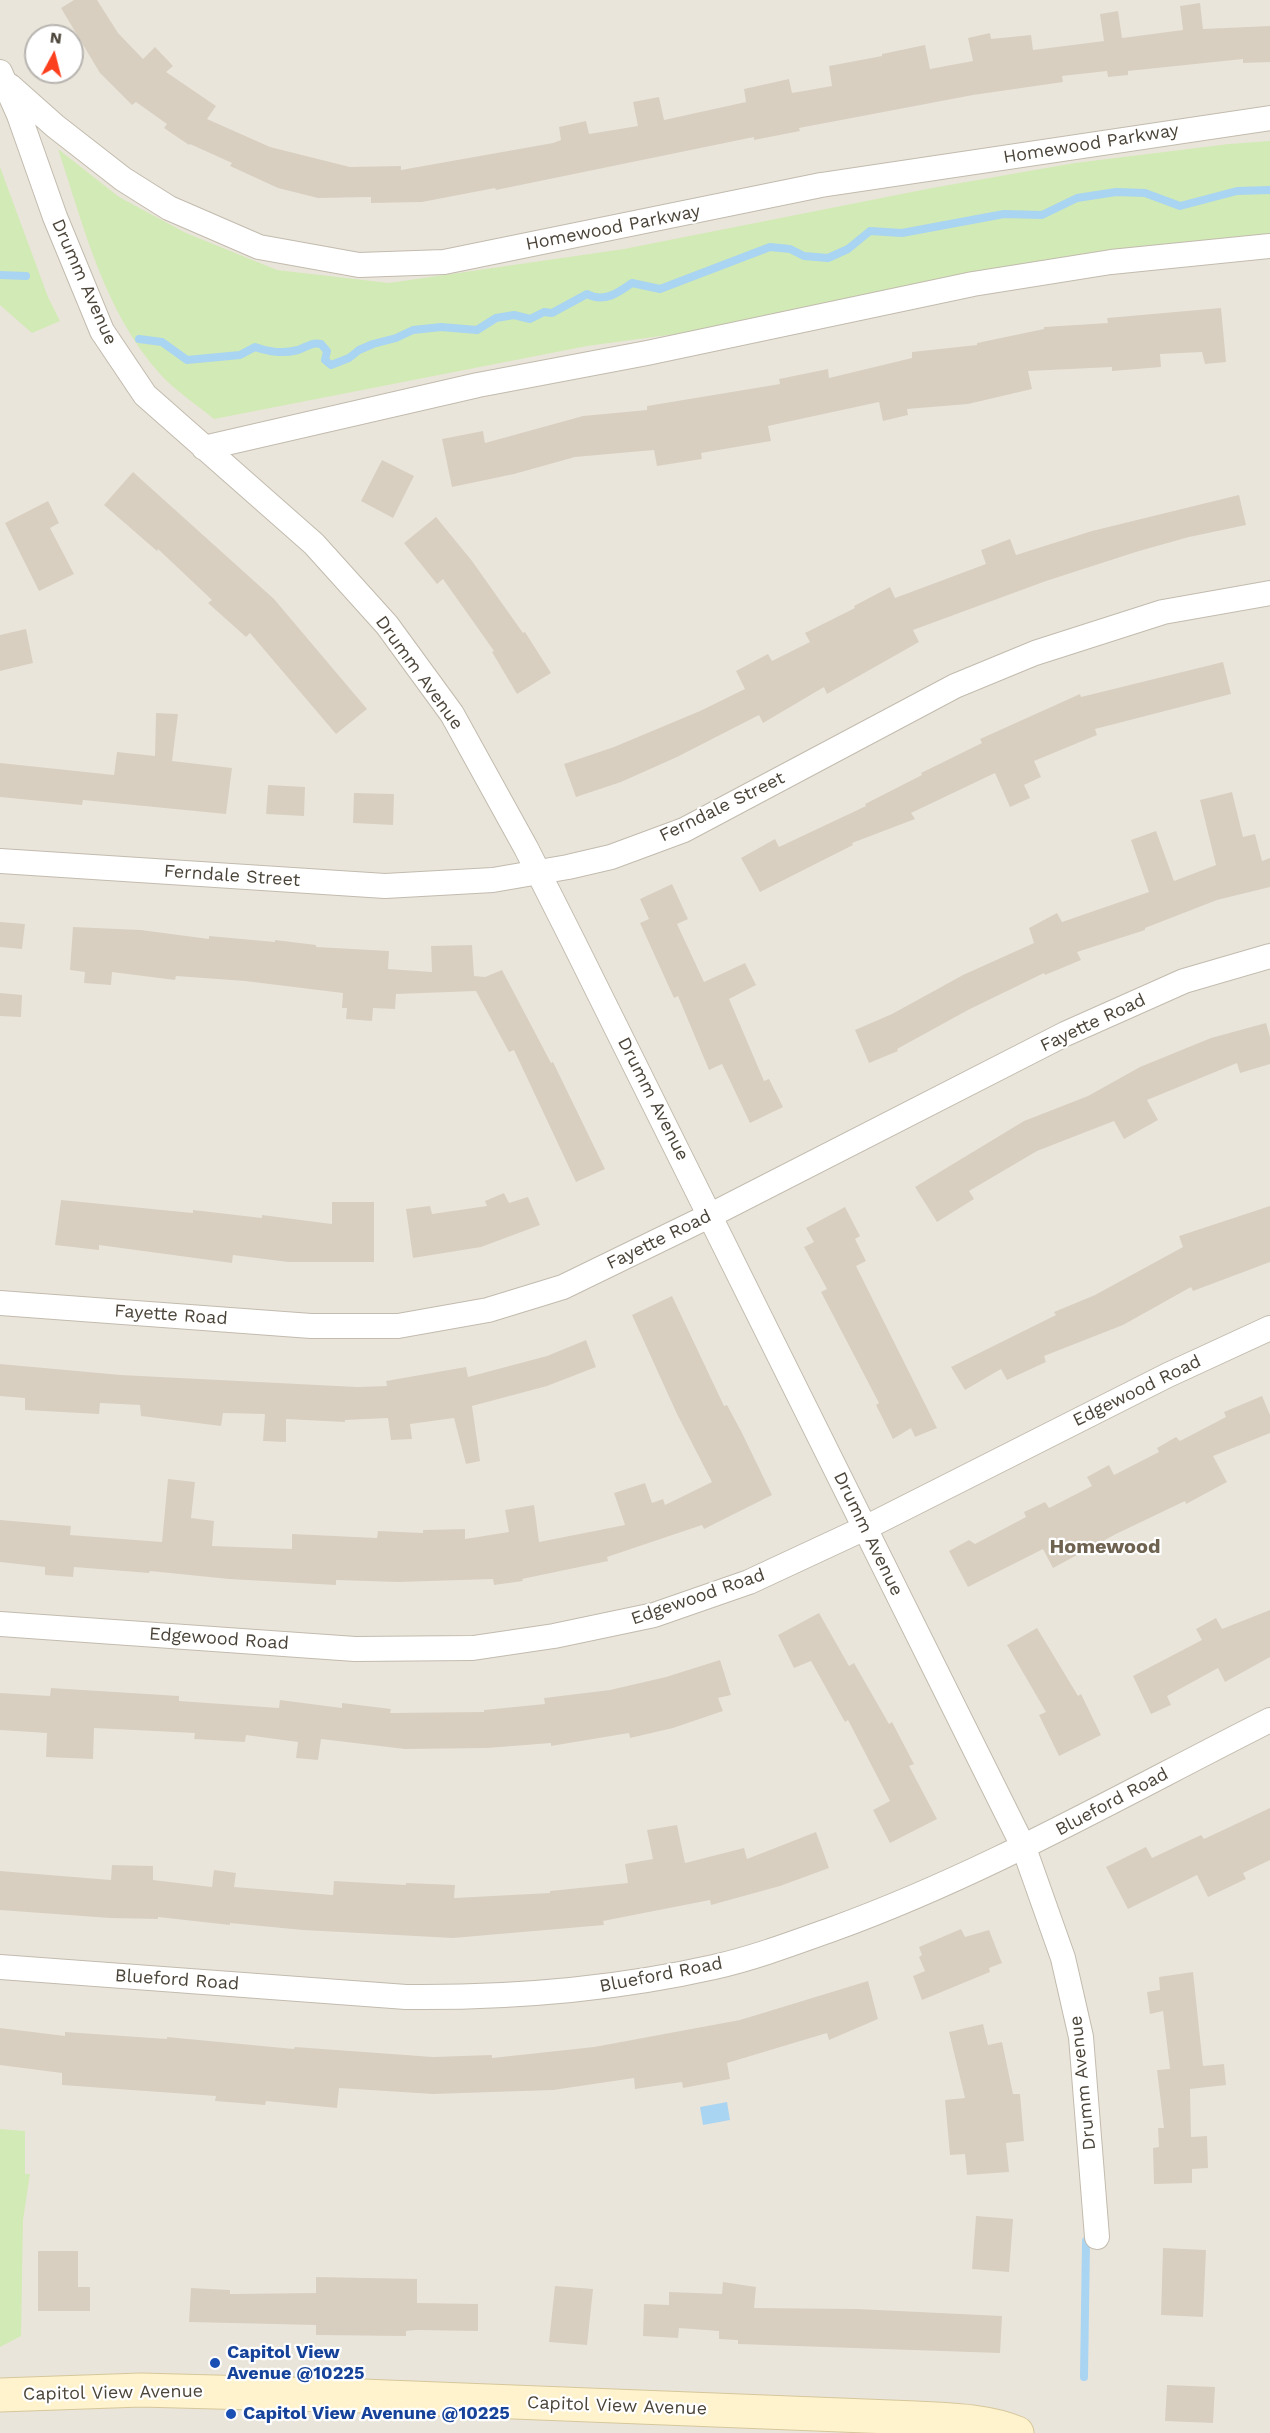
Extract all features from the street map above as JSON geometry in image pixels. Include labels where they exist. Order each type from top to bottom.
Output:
[{"type":"main road","name":"Capitol View Avenue","points":[[0,2395],[141,2390],[363,2396],[916,2418],[949,2420],[1007,2429],[1017,2433]]},
{"type":"street","name":"Homewood Parkway","points":[[2,76],[54,126],[123,179],[169,207],[259,247],[359,266],[444,262],[821,185],[1270,118]]},
{"type":"street","name":"Drumm Avenue","points":[[2,76],[19,115],[55,217],[102,331],[145,395],[314,544],[387,625],[452,714],[538,873],[711,1215],[1024,1848],[1063,1958],[1081,2037],[1097,2236]]},
{"type":"street","points":[[204,448],[478,385],[647,353],[973,284],[1111,261],[1270,246]]},
{"type":"street","name":"Ferndale Street","points":[[0,861],[385,886],[493,880],[538,873],[611,857],[684,830],[955,686],[1035,653],[1163,612],[1270,593]]},
{"type":"street","name":"Fayette Road","points":[[0,1304],[311,1326],[398,1326],[488,1310],[563,1287],[711,1215],[1065,1034],[1184,981],[1270,956]]},
{"type":"street","name":"Edgewood Road","points":[[0,1624],[356,1649],[474,1648],[554,1636],[654,1615],[749,1582],[865,1528],[1168,1374],[1270,1328]]},
{"type":"street","name":"Blueford Road","points":[[0,1967],[406,1997],[459,1997],[570,1991],[621,1985],[714,1967],[786,1946],[916,1898],[1024,1848],[1270,1720]]},
{"type":"shaded area","points":[[0,0],[1270,0],[1270,2433],[0,2433]]},
{"type":"green space","points":[[1270,141],[1270,237],[943,279],[683,333],[587,346],[214,419],[161,375],[141,350],[125,324],[98,268],[58,149],[119,197],[186,233],[277,270],[389,283],[624,249],[932,188],[1075,163]]},
{"type":"green space","points":[[0,167],[48,297],[60,321],[32,333],[0,305]]},
{"type":"green space","points":[[0,2129],[25,2131],[25,2174],[30,2174],[23,2220],[21,2336],[0,2347]]},
{"type":"water","points":[[727,2102],[730,2120],[703,2125],[700,2107]]},
{"type":"building","points":[[74,0],[97,0],[118,33],[143,59],[155,47],[173,66],[166,72],[216,106],[207,119],[270,147],[350,167],[401,166],[401,170],[553,143],[561,140],[559,127],[586,121],[589,134],[638,126],[633,102],[659,97],[664,120],[746,102],[744,89],[789,79],[792,93],[832,86],[829,66],[925,45],[930,69],[973,61],[968,38],[990,33],[991,39],[1031,35],[1033,50],[1104,41],[1100,14],[1118,11],[1122,38],[1183,30],[1180,6],[1200,3],[1203,29],[1270,26],[1270,62],[1243,63],[1243,59],[1128,71],[1128,75],[1108,77],[1107,71],[1062,76],[1063,82],[973,95],[799,128],[800,131],[754,140],[754,137],[496,190],[495,188],[422,202],[371,203],[371,197],[318,198],[278,188],[230,166],[232,163],[189,145],[164,128],[167,124],[136,102],[132,105],[100,73],[84,46],[84,24],[71,24],[61,8]]},
{"type":"building","points":[[1221,308],[1226,362],[1205,364],[1202,352],[1160,354],[1161,367],[1112,371],[1112,367],[1028,371],[1032,389],[968,404],[907,409],[908,415],[883,421],[879,402],[768,426],[771,441],[701,453],[702,459],[657,466],[654,450],[575,457],[514,474],[452,487],[442,439],[483,431],[485,443],[583,416],[647,410],[647,406],[780,384],[779,379],[828,369],[829,378],[912,358],[912,352],[977,345],[977,343],[1044,329],[1044,327],[1108,323],[1107,318]]},
{"type":"building","points":[[382,460],[414,476],[393,518],[361,501]]},
{"type":"building","points":[[133,472],[274,599],[367,709],[336,734],[250,633],[246,637],[208,603],[212,600],[158,549],[157,551],[104,505]]},
{"type":"building","points":[[1239,495],[1246,525],[1139,551],[1046,581],[913,630],[919,642],[827,694],[824,687],[763,723],[759,715],[677,757],[621,782],[576,797],[564,764],[614,747],[700,711],[745,689],[736,671],[768,654],[772,661],[810,642],[805,633],[855,608],[854,606],[890,587],[895,598],[986,564],[981,550],[1010,539],[1016,555],[1092,531]]},
{"type":"building","points":[[48,501],[59,523],[50,528],[74,574],[39,591],[5,523]]},
{"type":"building","points":[[436,517],[472,561],[523,633],[525,632],[551,673],[517,694],[492,652],[494,651],[443,579],[437,584],[404,543]]},
{"type":"building","points":[[26,629],[33,663],[0,671],[0,635]]},
{"type":"building","points":[[1223,662],[1231,694],[1095,729],[1097,735],[1034,761],[1041,777],[1024,785],[1030,798],[1010,807],[995,773],[911,813],[915,819],[852,843],[853,845],[760,892],[741,858],[775,839],[779,847],[866,806],[865,804],[922,775],[921,773],[982,743],[980,739],[1080,694],[1081,697]]},
{"type":"building","points":[[156,713],[178,714],[172,761],[232,768],[226,814],[83,800],[82,805],[0,797],[0,763],[114,775],[117,752],[155,756]]},
{"type":"building","points":[[268,785],[305,787],[304,816],[266,814]]},
{"type":"building","points":[[1232,792],[1243,837],[1255,834],[1262,861],[1270,858],[1270,887],[1217,900],[1145,928],[1145,930],[1077,952],[1081,960],[1045,975],[1044,973],[968,1010],[897,1049],[898,1051],[869,1063],[855,1030],[892,1014],[963,975],[1034,943],[1029,928],[1057,913],[1062,922],[1149,892],[1131,840],[1156,831],[1174,881],[1216,865],[1200,800]]},
{"type":"building","points":[[354,793],[394,794],[393,825],[353,823]]},
{"type":"building","points":[[672,884],[688,919],[677,924],[704,982],[745,963],[756,985],[729,999],[764,1081],[769,1079],[783,1107],[750,1123],[722,1064],[709,1070],[678,996],[674,998],[640,923],[649,919],[640,899]]},
{"type":"building","points":[[0,922],[25,924],[22,949],[0,947]]},
{"type":"building","points":[[73,927],[141,930],[209,939],[209,936],[275,942],[275,940],[316,945],[316,947],[389,951],[388,969],[432,972],[431,946],[472,945],[474,976],[485,977],[502,970],[551,1063],[553,1062],[605,1169],[576,1182],[514,1050],[509,1052],[476,991],[396,994],[395,1009],[373,1008],[372,1021],[346,1019],[347,1008],[342,1008],[343,993],[245,981],[176,976],[175,980],[112,972],[111,985],[84,983],[85,972],[70,970]]},
{"type":"building","points":[[0,993],[22,995],[21,1017],[0,1016]]},
{"type":"building","points":[[1266,1023],[1270,1037],[1270,1064],[1240,1073],[1237,1063],[1147,1100],[1158,1120],[1124,1139],[1114,1121],[1037,1151],[969,1191],[974,1199],[937,1222],[915,1187],[1024,1121],[1088,1096],[1140,1067],[1211,1038]]},
{"type":"building","points":[[504,1193],[509,1203],[528,1197],[540,1225],[481,1247],[413,1258],[406,1209],[430,1206],[432,1214],[487,1206],[485,1201]]},
{"type":"building","points":[[61,1200],[193,1213],[193,1210],[262,1218],[262,1215],[332,1224],[332,1202],[374,1202],[374,1262],[288,1262],[233,1255],[232,1263],[99,1245],[99,1250],[55,1245]]},
{"type":"building","points":[[1270,1206],[1270,1262],[1193,1291],[1191,1287],[1123,1325],[1044,1356],[1046,1362],[1007,1380],[1001,1369],[965,1390],[951,1367],[1056,1315],[1054,1312],[1095,1295],[1183,1247],[1179,1236]]},
{"type":"building","points":[[845,1207],[860,1236],[855,1239],[866,1261],[856,1266],[937,1428],[915,1437],[911,1428],[893,1439],[876,1405],[879,1403],[821,1292],[827,1289],[804,1247],[814,1242],[806,1228]]},
{"type":"building","points":[[672,1296],[724,1406],[727,1405],[772,1495],[704,1529],[702,1525],[607,1557],[608,1561],[522,1579],[523,1581],[494,1585],[493,1579],[398,1582],[336,1580],[336,1585],[74,1567],[73,1577],[45,1575],[45,1567],[0,1562],[0,1520],[71,1526],[70,1535],[162,1542],[168,1479],[195,1482],[191,1518],[214,1521],[212,1546],[292,1549],[292,1534],[377,1538],[378,1531],[423,1533],[423,1530],[465,1529],[465,1539],[509,1532],[505,1510],[534,1505],[539,1542],[625,1525],[614,1493],[645,1483],[652,1503],[663,1499],[665,1505],[712,1482],[677,1414],[632,1315]]},
{"type":"building","points":[[586,1340],[596,1367],[547,1386],[472,1406],[480,1461],[466,1464],[454,1418],[410,1424],[412,1439],[391,1440],[388,1418],[345,1420],[345,1422],[286,1419],[286,1442],[263,1441],[265,1414],[223,1413],[221,1426],[141,1416],[140,1405],[100,1403],[99,1414],[25,1410],[25,1398],[0,1396],[0,1364],[121,1375],[357,1387],[387,1386],[386,1381],[466,1367],[468,1377],[547,1356]]},
{"type":"building","points":[[1262,1396],[1270,1415],[1270,1433],[1213,1456],[1227,1482],[1186,1504],[1185,1501],[1116,1534],[1053,1568],[1043,1549],[968,1587],[949,1551],[969,1540],[975,1544],[1026,1517],[1024,1512],[1045,1502],[1049,1508],[1092,1486],[1087,1477],[1109,1465],[1114,1475],[1159,1452],[1157,1448],[1176,1437],[1180,1441],[1226,1417],[1224,1412]]},
{"type":"building","points":[[1270,1610],[1270,1657],[1225,1682],[1218,1668],[1167,1696],[1171,1705],[1151,1714],[1133,1676],[1202,1640],[1196,1629],[1216,1618],[1222,1629]]},
{"type":"building","points":[[819,1613],[849,1666],[854,1663],[889,1724],[892,1722],[914,1764],[909,1766],[937,1819],[890,1843],[873,1810],[890,1801],[848,1720],[845,1722],[811,1661],[794,1668],[778,1635]]},
{"type":"building","points":[[1037,1628],[1078,1696],[1081,1694],[1101,1735],[1059,1756],[1039,1715],[1046,1712],[1007,1645]]},
{"type":"building","points":[[720,1660],[731,1695],[718,1698],[723,1711],[673,1728],[630,1738],[629,1733],[551,1746],[551,1743],[487,1748],[405,1749],[321,1739],[318,1760],[296,1758],[298,1742],[246,1735],[245,1742],[194,1739],[195,1733],[94,1728],[93,1759],[46,1757],[47,1733],[0,1730],[0,1693],[50,1696],[51,1688],[179,1696],[179,1701],[279,1708],[280,1700],[342,1708],[342,1703],[391,1709],[390,1713],[484,1712],[484,1710],[545,1704],[544,1698],[610,1690],[666,1677]]},
{"type":"building","points":[[1270,1808],[1270,1860],[1243,1873],[1246,1879],[1208,1897],[1197,1875],[1128,1909],[1106,1867],[1146,1847],[1152,1858],[1201,1835],[1204,1839]]},
{"type":"building","points":[[677,1825],[685,1863],[744,1848],[747,1859],[816,1832],[829,1868],[780,1886],[711,1905],[710,1900],[603,1921],[604,1925],[453,1938],[303,1930],[230,1923],[230,1925],[158,1917],[158,1919],[110,1918],[0,1910],[0,1871],[111,1880],[112,1865],[153,1866],[153,1880],[212,1887],[214,1870],[236,1873],[234,1887],[333,1895],[334,1881],[455,1885],[454,1898],[550,1893],[550,1891],[628,1883],[625,1864],[653,1859],[647,1830]]},
{"type":"building","points":[[961,1929],[965,1937],[989,1930],[1002,1963],[989,1968],[990,1972],[922,2000],[913,1976],[925,1971],[919,1957],[922,1955],[919,1947]]},
{"type":"building","points":[[1193,1972],[1203,2066],[1224,2064],[1226,2085],[1190,2089],[1191,2137],[1207,2136],[1208,2168],[1192,2169],[1192,2183],[1154,2184],[1153,2148],[1159,2147],[1158,2128],[1164,2128],[1157,2070],[1170,2069],[1163,2011],[1150,2014],[1147,1992],[1160,1990],[1159,1977]]},
{"type":"building","points":[[868,1981],[878,2019],[829,2040],[827,2033],[727,2063],[730,2079],[683,2088],[682,2082],[635,2089],[634,2078],[553,2090],[433,2094],[339,2088],[337,2108],[266,2101],[265,2105],[215,2101],[216,2096],[62,2085],[62,2073],[0,2065],[0,2028],[65,2036],[65,2032],[167,2039],[167,2037],[294,2049],[295,2047],[433,2057],[492,2055],[492,2058],[594,2047],[740,2020]]},
{"type":"building","points":[[983,2024],[988,2045],[1002,2042],[1013,2094],[1020,2094],[1024,2141],[1006,2143],[1009,2172],[967,2175],[965,2154],[950,2155],[945,2100],[965,2098],[949,2032]]},
{"type":"building","points":[[976,2216],[1013,2219],[1009,2272],[972,2269]]},
{"type":"building","points":[[1163,2248],[1206,2250],[1203,2317],[1161,2315]]},
{"type":"building","points":[[38,2251],[78,2251],[78,2287],[90,2287],[90,2311],[38,2311]]},
{"type":"building","points":[[316,2277],[417,2279],[417,2303],[478,2304],[478,2331],[416,2330],[406,2331],[406,2336],[316,2335],[316,2325],[189,2322],[191,2288],[230,2290],[230,2294],[316,2293]]},
{"type":"building","points":[[723,2282],[756,2287],[754,2308],[857,2309],[1002,2316],[1000,2353],[738,2344],[738,2340],[719,2339],[719,2331],[679,2328],[678,2338],[643,2336],[644,2304],[669,2305],[669,2292],[722,2294]]},
{"type":"building","points":[[555,2286],[593,2289],[587,2345],[549,2342]]},
{"type":"building","points":[[1167,2385],[1215,2387],[1213,2423],[1165,2421]]},
{"type":"waterway","points":[[139,339],[162,342],[187,360],[240,355],[255,347],[287,352],[312,344],[321,344],[327,351],[325,360],[331,365],[373,344],[396,338],[413,330],[441,327],[477,330],[496,318],[514,315],[530,319],[544,312],[552,313],[587,294],[593,297],[611,296],[632,283],[660,289],[770,247],[790,249],[804,256],[828,258],[848,249],[870,231],[902,233],[1004,214],[1042,215],[1077,198],[1116,192],[1145,193],[1180,206],[1237,191],[1270,190]]},
{"type":"waterway","points":[[0,275],[26,276]]},
{"type":"waterway","points":[[1084,2377],[1086,2241]]},
{"type":"place","name":"Capitol View Avenue @10225","points":[[215,2363]]},
{"type":"place","name":"Capitol View Avenune @10225","points":[[231,2414]]},
{"type":"district","name":"Homewood","points":[[1105,1547]]}]
